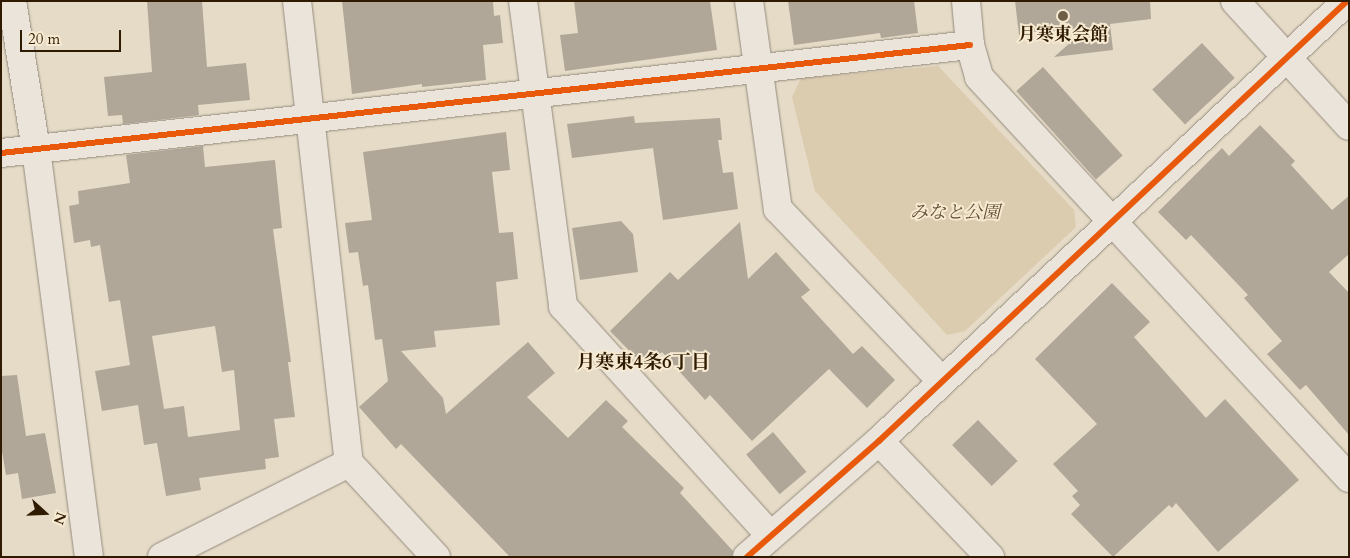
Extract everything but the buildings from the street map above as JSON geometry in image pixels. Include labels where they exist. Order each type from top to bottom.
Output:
[{"type":"street","points":[[12,1],[36,149],[89,557]]},
{"type":"street","points":[[297,1],[308,120],[350,463],[436,557]]},
{"type":"street","points":[[523,1],[563,306],[770,535]]},
{"type":"street","points":[[749,1],[778,209],[942,381]]},
{"type":"street","points":[[966,1],[970,45],[979,76],[1349,478]]},
{"type":"street","points":[[1235,1],[1349,126]]},
{"type":"street","points":[[747,557],[879,441],[1285,56],[1347,1]]},
{"type":"street","points":[[1,153],[308,120],[757,67],[970,45]]},
{"type":"street","points":[[879,441],[990,557]]},
{"type":"street","points":[[162,557],[350,463]]},
{"type":"green space","name":"みなと公園","points":[[938,66],[1074,210],[1076,227],[965,331],[947,335],[815,191],[792,97],[801,78]]},
{"type":"cycle path","points":[[747,557],[879,441],[1347,1]]},
{"type":"cycle path","points":[[1,153],[970,45]]},
{"type":"place","name":"月寒東会館","points":[[1063,16]]},
{"type":"district","name":"月寒東4条6丁目","points":[[643,363]]}]
